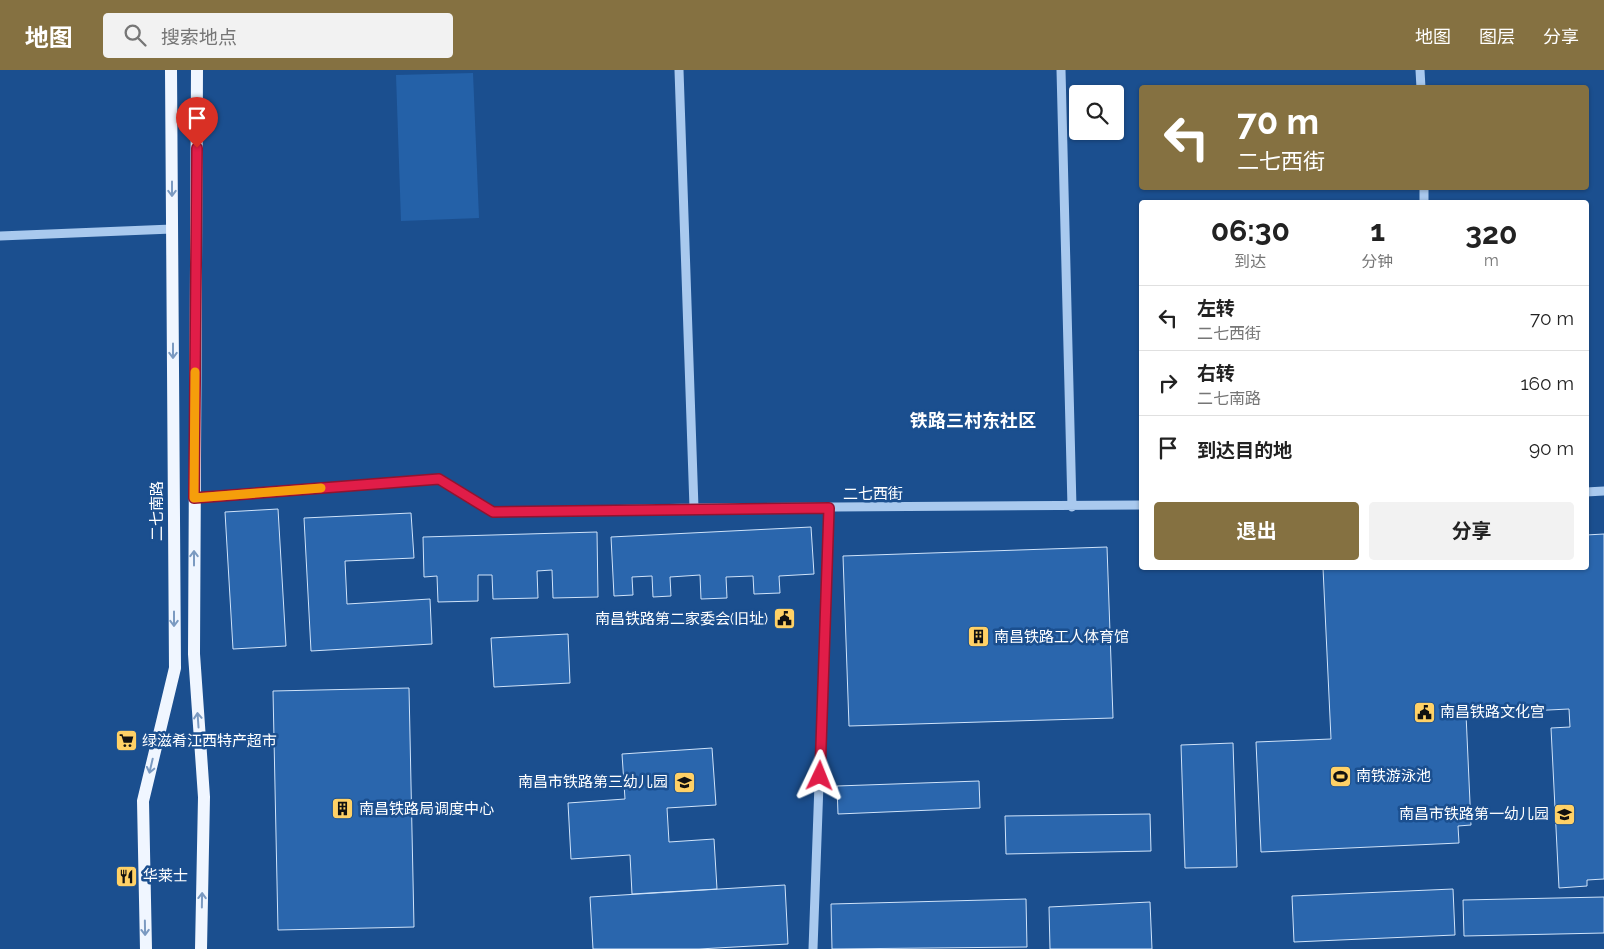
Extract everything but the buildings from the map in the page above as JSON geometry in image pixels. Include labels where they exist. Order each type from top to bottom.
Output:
[{"type":"main road","name":"二七南路","points":[[146,949],[143,801],[175,668],[171,70]]},
{"type":"main road","points":[[197,70],[194,654],[204,797],[201,949]]},
{"type":"street","points":[[679,70],[694,508]]},
{"type":"street","points":[[1061,70],[1072,507]]},
{"type":"street","points":[[1420,70],[1421,85]]},
{"type":"street","points":[[0,236],[172,229]]},
{"type":"street","name":"二七西街","points":[[194,498],[439,479],[493,512],[694,508],[1139,505]]},
{"type":"street","points":[[1589,492],[1604,492]]},
{"type":"street","points":[[813,949],[829,508]]},
{"type":"shaded area","points":[[473,73],[479,218],[401,221],[396,75]]},
{"type":"slow traffic","points":[[195,372],[194,498],[321,488]]},
{"type":"place","name":"南昌铁路第二家委会(旧址)","points":[[784,619]]},
{"type":"place","name":"南昌铁路工人体育馆","points":[[978,637]]},
{"type":"place","name":"南昌铁路文化宫","points":[[1424,712]]},
{"type":"place","name":"绿滋肴江西特产超市","points":[[126,741]]},
{"type":"place","name":"南铁游泳池","points":[[1340,776]]},
{"type":"place","name":"南昌市铁路第三幼儿园","points":[[684,782]]},
{"type":"place","name":"南昌铁路局调度中心","points":[[343,809]]},
{"type":"place","name":"南昌市铁路第一幼儿园","points":[[1565,814]]},
{"type":"place","name":"华莱士","points":[[127,876]]},
{"type":"district","name":"铁路三村东社区","points":[[973,421]]},
{"type":"route","points":[[197,148],[194,498],[439,479],[493,512],[694,508],[829,508],[820,776]]}]
